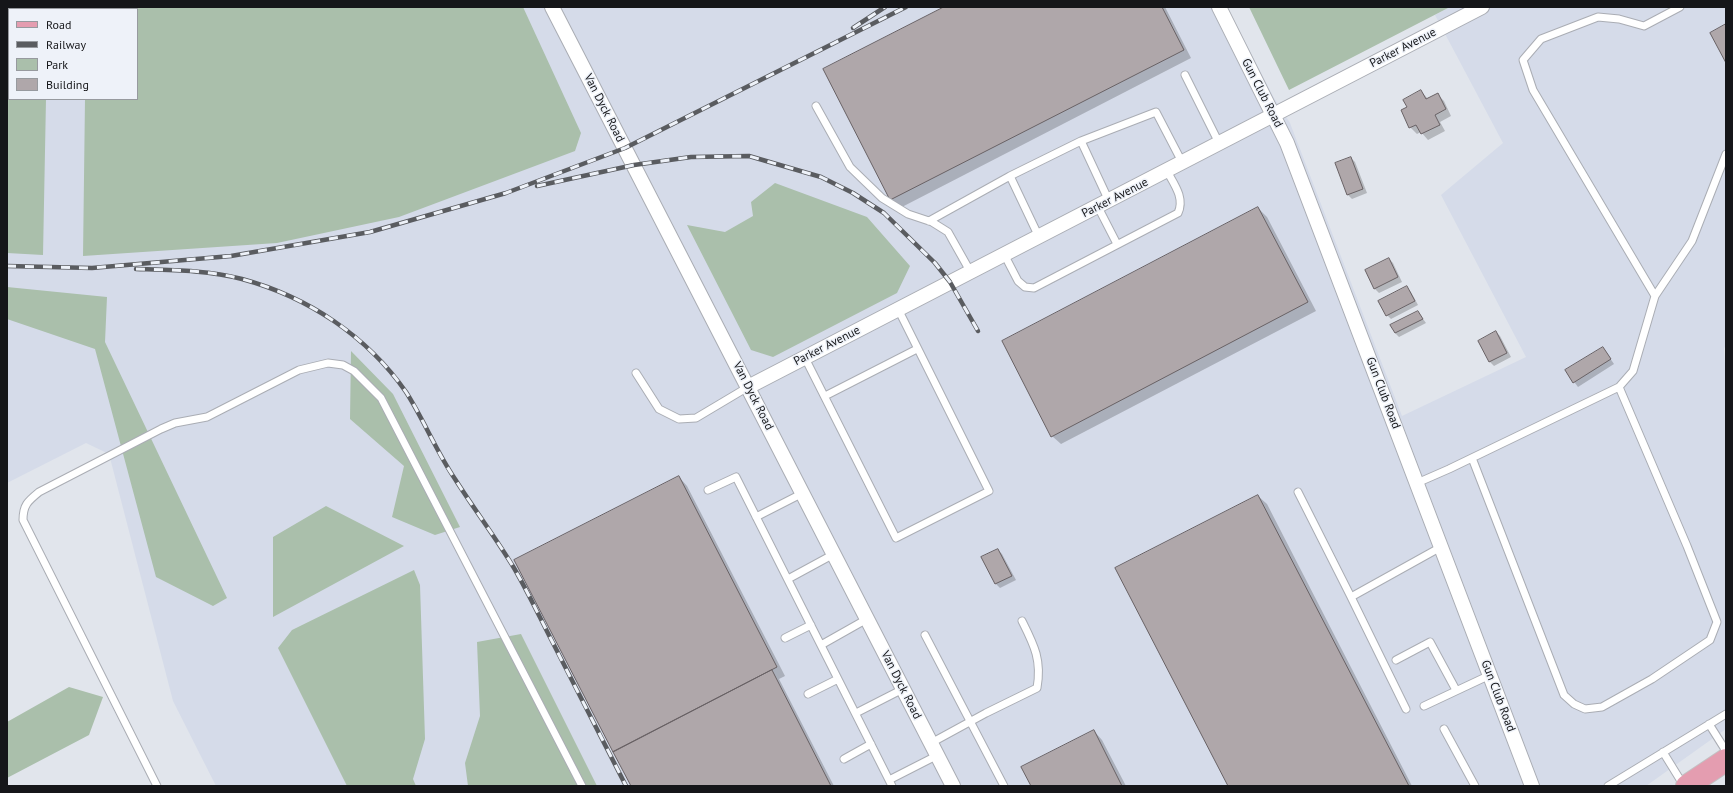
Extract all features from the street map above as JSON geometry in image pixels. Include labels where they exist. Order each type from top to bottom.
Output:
[{"type":"main road","points":[[1686,786],[1726,760]]},
{"type":"street","name":"Van Dyck Road","points":[[552,7],[953,786]]},
{"type":"street","name":"Gun Club Road","points":[[1219,7],[1287,143],[1532,786]]},
{"type":"street","name":"Parker Avenue","points":[[748,387],[1482,7]]},
{"type":"lane","points":[[1655,296],[1533,90],[1523,60],[1541,39],[1598,17],[1619,19],[1644,26],[1680,7]]},
{"type":"lane","points":[[1185,75],[1219,143]]},
{"type":"lane","points":[[816,106],[850,168],[882,198],[908,214],[929,221],[948,232],[970,271]]},
{"type":"lane","points":[[929,221],[1010,176],[1081,141],[1156,112],[1182,162]]},
{"type":"lane","points":[[1081,141],[1118,244]]},
{"type":"lane","points":[[1417,483],[1619,387],[1633,371],[1655,296],[1692,241],[1726,154]]},
{"type":"lane","points":[[1004,254],[1018,281],[1025,287],[1034,288],[1178,213],[1182,206],[1179,194],[1167,171]]},
{"type":"lane","points":[[1010,176],[1039,237]]},
{"type":"lane","points":[[805,358],[896,538],[989,491],[898,309]]},
{"type":"lane","points":[[824,396],[917,349]]},
{"type":"lane","points":[[157,786],[23,520],[23,510],[29,500],[39,492],[161,429],[175,423],[207,417],[299,370],[328,363],[343,365],[354,371],[381,398],[582,786]]},
{"type":"lane","points":[[636,373],[659,409],[679,419],[696,418],[748,387]]},
{"type":"lane","points":[[1472,458],[1564,695],[1574,704],[1585,709],[1602,707],[1652,679],[1710,640],[1717,622],[1687,546],[1619,387]]},
{"type":"lane","points":[[708,490],[736,477],[891,783],[938,756]]},
{"type":"lane","points":[[1298,492],[1406,709]]},
{"type":"lane","points":[[756,517],[803,493]]},
{"type":"lane","points":[[1351,597],[1441,547]]},
{"type":"lane","points":[[788,579],[834,554]]},
{"type":"lane","points":[[821,645],[867,619]]},
{"type":"lane","points":[[931,743],[970,721],[1037,688],[1040,673],[1037,652],[1022,621]]},
{"type":"lane","points":[[785,638],[811,625]]},
{"type":"lane","points":[[925,635],[1004,786]]},
{"type":"lane","points":[[1396,660],[1430,642],[1456,690]]},
{"type":"lane","points":[[1424,706],[1490,675]]},
{"type":"lane","points":[[808,694],[838,679]]},
{"type":"lane","points":[[856,713],[903,689]]},
{"type":"lane","points":[[1608,786],[1726,714]]},
{"type":"lane","points":[[1709,724],[1726,751]]},
{"type":"lane","points":[[1444,729],[1474,786]]},
{"type":"lane","points":[[844,759],[871,744]]},
{"type":"lane","points":[[1663,752],[1686,786]]},
{"type":"shaded area","points":[[7,7],[1227,7],[1274,98],[1290,123],[1402,416],[1526,357],[1441,195],[1503,143],[1435,15],[1450,7],[1726,7],[1726,344],[1724,349],[1726,378],[1726,729],[1646,786],[216,786],[173,701],[109,454],[86,443],[7,483]]},
{"type":"green space","points":[[523,7],[581,133],[575,151],[399,217],[277,243],[83,256],[85,100],[138,100],[138,8],[86,8]]},
{"type":"green space","points":[[1249,7],[1450,7],[1289,90]]},
{"type":"green space","points":[[7,8],[8,100],[46,100],[43,255],[7,253]]},
{"type":"green space","points":[[775,183],[867,217],[910,266],[897,293],[773,357],[751,350],[687,225],[725,232],[753,216],[751,202]]},
{"type":"green space","points":[[7,287],[107,297],[105,342],[227,598],[213,606],[156,577],[95,349],[7,319]]},
{"type":"green space","points":[[351,351],[393,394],[460,527],[435,535],[392,517],[404,466],[350,419]]},
{"type":"green space","points":[[326,506],[404,546],[273,617],[273,537]]},
{"type":"green space","points":[[414,570],[420,585],[425,739],[413,779],[416,786],[347,786],[278,648],[292,630]]},
{"type":"green space","points":[[521,634],[597,786],[468,786],[465,763],[480,716],[477,642]]},
{"type":"green space","points":[[69,687],[103,697],[89,735],[7,778],[7,722]]},
{"type":"building","points":[[944,7],[1162,7],[1184,50],[890,200],[823,69]]},
{"type":"building","points":[[1726,24],[1726,63],[1710,33]]},
{"type":"building","points":[[1421,90],[1426,99],[1438,93],[1446,109],[1435,115],[1440,125],[1421,134],[1416,125],[1409,128],[1401,110],[1407,107],[1403,100]]},
{"type":"building","points":[[1351,157],[1363,189],[1347,195],[1335,163]]},
{"type":"building","points":[[1258,207],[1308,302],[1051,437],[1002,341]]},
{"type":"building","points":[[1389,258],[1398,277],[1374,289],[1365,270]]},
{"type":"building","points":[[1407,286],[1415,301],[1386,316],[1378,301]]},
{"type":"building","points":[[1418,311],[1423,319],[1395,333],[1390,325]]},
{"type":"building","points":[[1496,331],[1507,353],[1489,362],[1478,341]]},
{"type":"building","points":[[1603,347],[1611,359],[1573,383],[1565,370]]},
{"type":"building","points":[[679,476],[777,667],[613,752],[514,560]]},
{"type":"building","points":[[1258,495],[1409,786],[1228,786],[1115,568]]},
{"type":"building","points":[[998,549],[1012,576],[995,584],[981,557]]},
{"type":"building","points":[[772,670],[831,786],[631,786],[613,752]]},
{"type":"building","points":[[1094,730],[1122,786],[1031,786],[1021,767]]},
{"type":"railway","points":[[853,28],[885,7]]},
{"type":"railway","points":[[7,266],[92,268],[231,256],[370,232],[506,193],[625,148],[906,7]]},
{"type":"railway","points":[[537,186],[634,165],[691,157],[749,156],[821,177],[853,193],[884,213],[935,263],[950,282],[978,331]]},
{"type":"railway","points":[[136,269],[189,271],[216,274],[242,279],[266,287],[290,296],[313,308],[334,321],[373,353],[406,392],[419,413],[448,468],[514,568],[626,786]]}]
